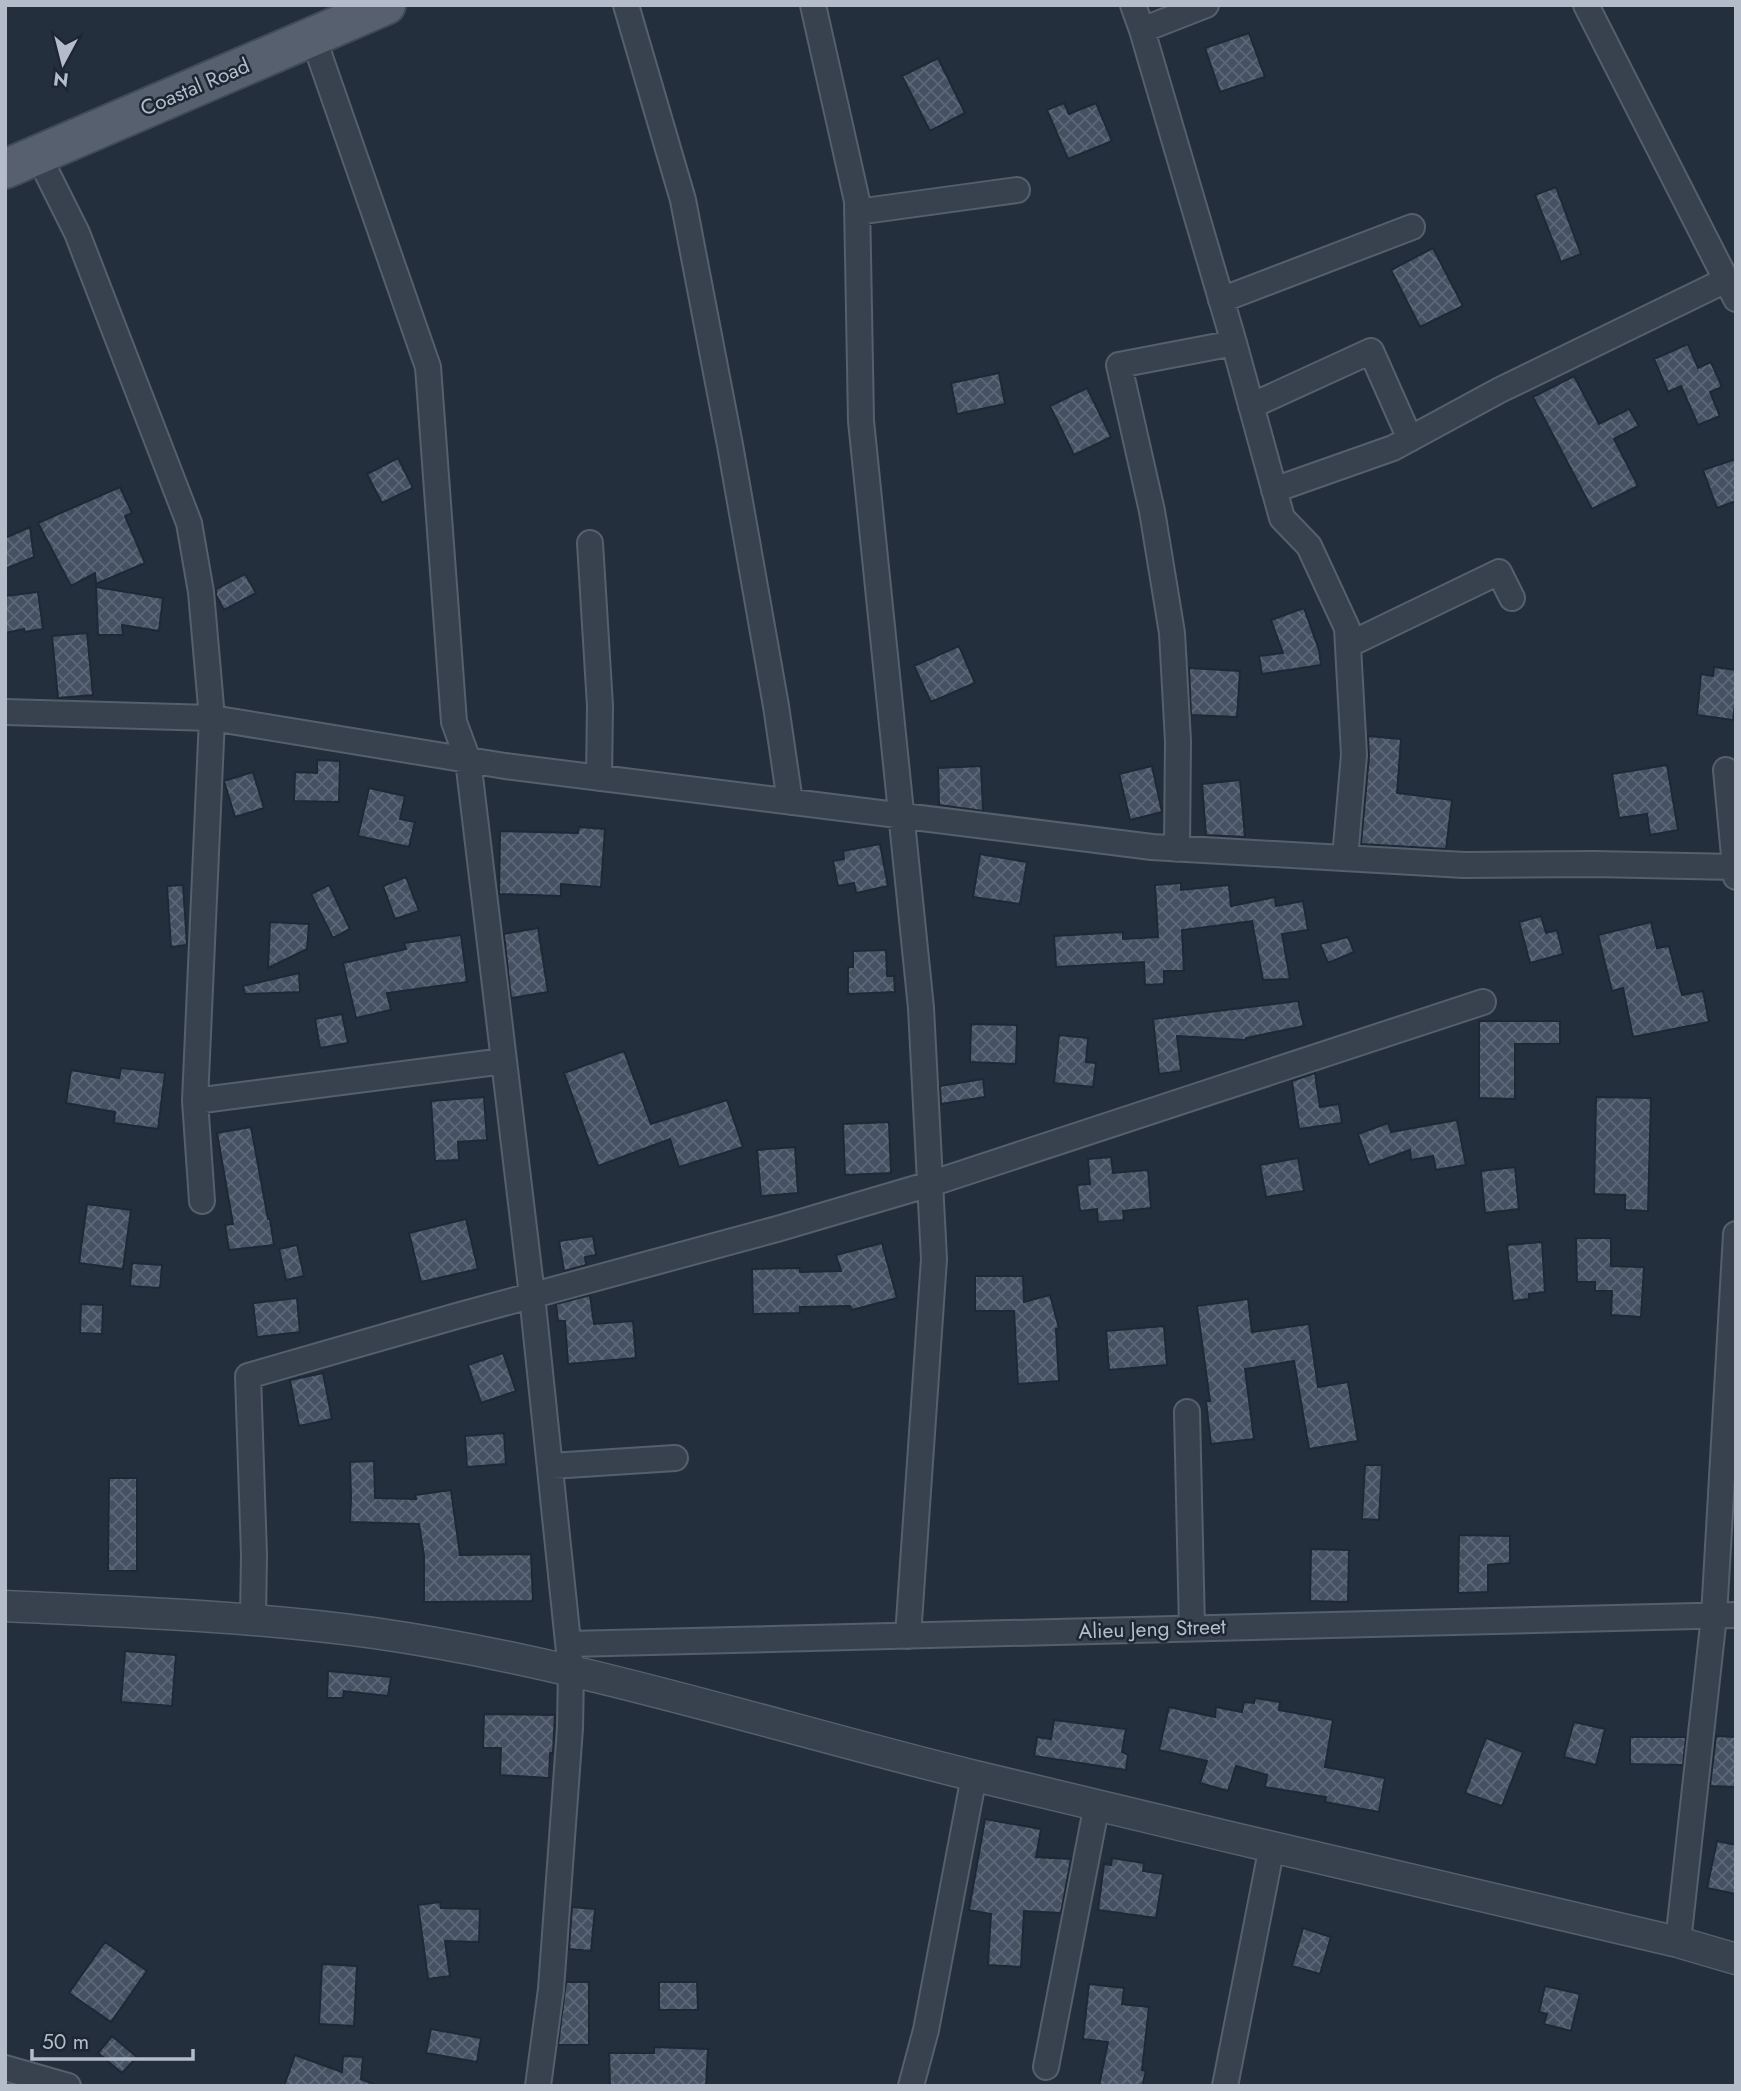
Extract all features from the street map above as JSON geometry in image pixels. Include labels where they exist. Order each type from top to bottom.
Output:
[{"type":"main road","name":"Coastal Road","points":[[22,162],[385,5]]},
{"type":"street","points":[[625,5],[683,200],[730,445],[776,706],[790,802]]},
{"type":"street","points":[[813,5],[857,201],[861,421],[921,1008],[934,1259],[908,1636]]},
{"type":"street","points":[[1133,5],[1234,343],[1282,518],[1309,546],[1347,628],[1354,755],[1345,858]]},
{"type":"street","points":[[1142,30],[1206,5]]},
{"type":"street","points":[[1275,490],[1393,448],[1500,390],[1731,290],[1586,5]]},
{"type":"street","points":[[313,37],[428,368],[454,722],[468,760],[551,1466],[570,1657],[570,1728],[551,1989],[538,2086]]},
{"type":"street","points":[[22,162],[77,233],[189,523],[201,592],[212,718],[195,1101],[202,1201]]},
{"type":"street","points":[[857,212],[1017,190]]},
{"type":"street","points":[[1221,300],[1412,227]]},
{"type":"street","points":[[1177,849],[1178,741],[1172,633],[1152,511],[1119,365],[1234,343]]},
{"type":"street","points":[[1251,406],[1371,351],[1410,439]]},
{"type":"street","points":[[590,543],[600,706],[599,778]]},
{"type":"street","points":[[1348,645],[1499,572],[1511,598]]},
{"type":"street","points":[[6,719],[212,718],[468,760],[599,778],[1177,849],[1464,865],[1735,867]]},
{"type":"street","points":[[1726,770],[1736,877]]},
{"type":"street","points":[[253,1619],[254,1555],[247,1376],[930,1184],[1483,1002]]},
{"type":"street","points":[[195,1101],[504,1061]]},
{"type":"street","points":[[1678,1942],[1725,1616],[1736,1234]]},
{"type":"street","points":[[1187,1412],[1192,1628]]},
{"type":"street","points":[[551,1466],[675,1458]]},
{"type":"street","points":[[5,1606],[253,1619],[570,1657],[974,1776],[1678,1942],[1736,1959]]},
{"type":"street","name":"Alieu Jeng Street","points":[[570,1657],[908,1636],[1725,1616]]},
{"type":"street","points":[[911,2086],[926,2030],[974,1776]]},
{"type":"street","points":[[1046,2067],[1097,1804]]},
{"type":"street","points":[[1225,2086],[1272,1846]]},
{"type":"street","points":[[5,2068],[68,2086]]},
{"type":"building","points":[[1249,33],[1265,77],[1220,92],[1205,48]]},
{"type":"building","points":[[938,58],[965,113],[930,131],[902,76]]},
{"type":"building","points":[[1064,103],[1069,114],[1096,103],[1112,141],[1068,159],[1047,110]]},
{"type":"building","points":[[1556,187],[1581,254],[1561,262],[1535,195]]},
{"type":"building","points":[[1433,248],[1463,306],[1420,327],[1391,270]]},
{"type":"building","points":[[1688,344],[1698,368],[1711,362],[1722,387],[1710,392],[1720,416],[1698,425],[1681,386],[1668,392],[1654,359]]},
{"type":"building","points":[[999,373],[1005,404],[957,414],[951,383]]},
{"type":"building","points":[[1574,376],[1599,424],[1629,409],[1639,426],[1614,439],[1638,486],[1592,509],[1533,397]]},
{"type":"building","points":[[1087,388],[1111,437],[1074,455],[1050,406]]},
{"type":"building","points":[[398,458],[413,488],[382,503],[367,474]]},
{"type":"building","points":[[1736,459],[1736,501],[1717,508],[1703,470]]},
{"type":"building","points":[[120,487],[132,513],[125,516],[145,563],[96,584],[95,573],[71,586],[38,523]]},
{"type":"building","points":[[30,527],[34,557],[5,569],[5,538]]},
{"type":"building","points":[[245,574],[256,593],[224,610],[216,595],[216,589]]},
{"type":"building","points":[[96,587],[163,598],[159,631],[122,625],[123,635],[98,635]]},
{"type":"building","points":[[38,592],[43,629],[5,633],[5,596]]},
{"type":"building","points":[[1304,608],[1319,650],[1321,665],[1262,674],[1259,656],[1283,653],[1271,620]]},
{"type":"building","points":[[87,633],[93,695],[58,698],[52,636]]},
{"type":"building","points":[[959,646],[975,683],[931,702],[914,666]]},
{"type":"building","points":[[1714,667],[1736,670],[1733,720],[1697,715],[1701,674],[1713,676]]},
{"type":"building","points":[[1189,668],[1240,671],[1237,717],[1191,715]]},
{"type":"building","points":[[1368,736],[1401,739],[1397,793],[1452,800],[1446,849],[1361,844],[1369,756]]},
{"type":"building","points":[[317,760],[340,761],[339,802],[294,801],[295,772],[317,773]]},
{"type":"building","points":[[1667,765],[1678,830],[1650,835],[1647,814],[1619,818],[1612,774]]},
{"type":"building","points":[[981,766],[983,811],[939,805],[938,768]]},
{"type":"building","points":[[1152,766],[1162,812],[1130,820],[1119,774]]},
{"type":"building","points":[[253,772],[264,808],[235,817],[224,781]]},
{"type":"building","points":[[1240,780],[1245,837],[1206,835],[1202,784]]},
{"type":"building","points":[[369,788],[405,796],[400,819],[415,822],[409,847],[358,836]]},
{"type":"building","points":[[579,827],[605,829],[601,887],[561,884],[561,896],[499,894],[500,831],[578,833]]},
{"type":"building","points":[[880,844],[888,886],[856,893],[854,883],[838,886],[833,861],[844,859],[843,851]]},
{"type":"building","points":[[980,854],[1027,862],[1020,904],[973,897]]},
{"type":"building","points":[[406,877],[419,911],[395,919],[383,886]]},
{"type":"building","points":[[1181,883],[1181,890],[1229,885],[1231,906],[1275,897],[1276,906],[1303,901],[1308,930],[1282,934],[1290,979],[1263,980],[1252,921],[1182,930],[1184,971],[1164,971],[1164,984],[1145,985],[1144,962],[1056,967],[1054,936],[1123,932],[1123,939],[1158,937],[1155,885]]},
{"type":"building","points":[[183,885],[187,945],[171,947],[167,886]]},
{"type":"building","points":[[329,885],[350,929],[333,938],[311,894]]},
{"type":"building","points":[[1541,916],[1546,933],[1557,930],[1563,954],[1530,963],[1519,922]]},
{"type":"building","points":[[270,922],[309,924],[307,949],[268,968]]},
{"type":"building","points":[[1651,922],[1657,948],[1669,946],[1682,995],[1703,991],[1709,1022],[1633,1037],[1623,988],[1612,991],[1598,935]]},
{"type":"building","points":[[538,928],[548,992],[511,998],[504,934]]},
{"type":"building","points":[[461,935],[467,982],[387,993],[391,1010],[356,1018],[343,963],[406,949],[404,943]]},
{"type":"building","points":[[1348,937],[1354,952],[1328,963],[1320,944]]},
{"type":"building","points":[[886,950],[887,976],[894,976],[895,992],[848,994],[848,967],[853,967],[853,951]]},
{"type":"building","points":[[299,973],[300,992],[245,994],[243,986]]},
{"type":"building","points":[[1298,1001],[1304,1026],[1246,1040],[1177,1036],[1181,1071],[1159,1074],[1153,1019]]},
{"type":"building","points":[[342,1014],[348,1043],[320,1048],[315,1019]]},
{"type":"building","points":[[1479,1021],[1560,1021],[1560,1044],[1515,1044],[1515,1099],[1479,1098]]},
{"type":"building","points":[[971,1024],[1017,1025],[1016,1064],[970,1062]]},
{"type":"building","points":[[1059,1035],[1088,1038],[1086,1062],[1096,1063],[1093,1087],[1054,1083]]},
{"type":"building","points":[[624,1051],[651,1124],[727,1100],[743,1147],[679,1167],[670,1139],[598,1166],[564,1073]]},
{"type":"building","points":[[121,1068],[165,1073],[158,1129],[114,1123],[115,1112],[66,1103],[71,1070],[119,1078]]},
{"type":"building","points":[[1315,1073],[1320,1107],[1339,1104],[1342,1123],[1299,1129],[1292,1081]]},
{"type":"building","points":[[983,1079],[985,1097],[941,1104],[940,1086]]},
{"type":"building","points":[[484,1097],[487,1140],[458,1142],[459,1160],[435,1161],[431,1101]]},
{"type":"building","points":[[1596,1097],[1651,1098],[1648,1211],[1625,1210],[1625,1195],[1594,1194]]},
{"type":"building","points":[[1457,1120],[1466,1165],[1436,1170],[1433,1156],[1411,1160],[1410,1150],[1369,1165],[1358,1134],[1388,1123],[1391,1132]]},
{"type":"building","points":[[889,1122],[891,1173],[845,1175],[843,1124]]},
{"type":"building","points":[[251,1127],[274,1245],[229,1250],[225,1225],[233,1224],[217,1133]]},
{"type":"building","points":[[795,1147],[798,1193],[761,1196],[757,1150]]},
{"type":"building","points":[[1111,1157],[1113,1173],[1148,1170],[1151,1208],[1123,1211],[1124,1220],[1098,1222],[1097,1209],[1080,1211],[1077,1185],[1090,1184],[1088,1159]]},
{"type":"building","points":[[1298,1158],[1304,1191],[1266,1197],[1260,1165]]},
{"type":"building","points":[[1515,1167],[1519,1209],[1485,1213],[1481,1171]]},
{"type":"building","points":[[87,1204],[131,1210],[123,1269],[79,1263]]},
{"type":"building","points":[[466,1219],[478,1269],[421,1282],[409,1233]]},
{"type":"building","points":[[593,1236],[596,1255],[585,1257],[586,1265],[564,1271],[559,1241]]},
{"type":"building","points":[[1576,1238],[1611,1238],[1611,1266],[1644,1267],[1641,1317],[1611,1315],[1612,1291],[1595,1291],[1595,1282],[1577,1282]]},
{"type":"building","points":[[1542,1242],[1545,1292],[1529,1294],[1529,1299],[1513,1301],[1507,1245]]},
{"type":"building","points":[[882,1243],[897,1298],[852,1310],[850,1306],[800,1307],[800,1313],[753,1314],[752,1269],[841,1271],[836,1255]]},
{"type":"building","points":[[297,1245],[304,1276],[286,1280],[279,1249]]},
{"type":"building","points":[[132,1263],[162,1265],[160,1288],[130,1286]]},
{"type":"building","points":[[975,1276],[1023,1276],[1024,1302],[1050,1295],[1059,1328],[1056,1329],[1059,1381],[1018,1384],[1014,1311],[975,1311]]},
{"type":"building","points":[[590,1295],[594,1324],[633,1321],[636,1358],[568,1364],[565,1321],[558,1321],[556,1304]]},
{"type":"building","points":[[297,1298],[300,1332],[257,1337],[253,1303]]},
{"type":"building","points":[[1248,1299],[1252,1332],[1309,1324],[1318,1387],[1348,1382],[1358,1441],[1309,1449],[1294,1361],[1245,1369],[1254,1439],[1211,1444],[1206,1401],[1210,1401],[1197,1306]]},
{"type":"building","points":[[81,1304],[103,1305],[102,1334],[80,1333]]},
{"type":"building","points":[[1164,1326],[1167,1365],[1109,1370],[1106,1331]]},
{"type":"building","points":[[503,1353],[516,1391],[481,1403],[468,1365]]},
{"type":"building","points":[[323,1373],[332,1419],[299,1426],[290,1380]]},
{"type":"building","points":[[504,1433],[506,1464],[467,1467],[465,1436]]},
{"type":"building","points":[[374,1461],[375,1498],[416,1499],[415,1495],[451,1490],[460,1555],[531,1554],[533,1601],[424,1602],[424,1556],[419,1524],[350,1522],[350,1462]]},
{"type":"building","points":[[1365,1465],[1382,1465],[1379,1520],[1362,1519]]},
{"type":"building","points":[[109,1478],[137,1478],[137,1571],[108,1571]]},
{"type":"building","points":[[1459,1535],[1510,1536],[1510,1563],[1488,1565],[1488,1592],[1458,1593]]},
{"type":"building","points":[[1311,1549],[1349,1550],[1348,1602],[1310,1601]]},
{"type":"building","points":[[125,1651],[176,1655],[172,1706],[121,1702]]},
{"type":"building","points":[[328,1671],[391,1677],[388,1696],[344,1691],[343,1698],[327,1698]]},
{"type":"building","points":[[1255,1698],[1280,1702],[1279,1710],[1333,1720],[1325,1767],[1385,1778],[1379,1812],[1325,1802],[1326,1797],[1265,1787],[1267,1775],[1236,1766],[1228,1791],[1200,1783],[1207,1761],[1159,1750],[1169,1707],[1215,1717],[1216,1707],[1242,1712],[1244,1702],[1254,1703]]},
{"type":"building","points":[[484,1714],[555,1715],[549,1778],[500,1775],[501,1748],[483,1748]]},
{"type":"building","points":[[1054,1720],[1126,1729],[1122,1752],[1128,1755],[1126,1770],[1034,1756],[1037,1737],[1051,1739]]},
{"type":"building","points":[[1574,1722],[1605,1729],[1596,1765],[1564,1757]]},
{"type":"building","points":[[1716,1736],[1736,1737],[1736,1787],[1710,1786]]},
{"type":"building","points":[[1630,1737],[1686,1737],[1683,1765],[1630,1764]]},
{"type":"building","points":[[1486,1738],[1523,1752],[1502,1806],[1465,1793]]},
{"type":"building","points":[[985,1819],[1041,1829],[1036,1857],[1071,1859],[1061,1913],[1024,1911],[1021,1967],[988,1965],[991,1914],[969,1910]]},
{"type":"building","points":[[1717,1841],[1736,1845],[1736,1894],[1707,1888]]},
{"type":"building","points":[[1112,1858],[1144,1863],[1143,1871],[1163,1874],[1156,1918],[1098,1910],[1104,1864],[1111,1865]]},
{"type":"building","points":[[440,1902],[441,1908],[480,1909],[479,1942],[445,1941],[450,1976],[428,1979],[418,1905]]},
{"type":"building","points":[[572,1907],[595,1909],[591,1951],[569,1949]]},
{"type":"building","points":[[1303,1928],[1331,1937],[1320,1974],[1292,1966]]},
{"type":"building","points":[[105,1942],[147,1971],[111,2022],[69,1993]]},
{"type":"building","points":[[322,1964],[357,1966],[354,2026],[319,2024]]},
{"type":"building","points":[[566,1982],[589,1982],[589,2045],[558,2045]]},
{"type":"building","points":[[659,1982],[697,1982],[698,2010],[659,2010]]},
{"type":"building","points":[[1089,1984],[1124,1988],[1122,2004],[1149,2007],[1142,2070],[1146,2071],[1142,2086],[1099,2086],[1108,2042],[1083,2039]]},
{"type":"building","points":[[1545,1986],[1580,1994],[1571,2031],[1544,2024],[1547,2014],[1539,2012]]},
{"type":"building","points":[[431,2029],[481,2038],[477,2062],[426,2053]]},
{"type":"building","points":[[112,2036],[137,2057],[122,2073],[98,2053]]},
{"type":"building","points":[[654,2047],[708,2049],[706,2086],[610,2086],[609,2053],[654,2053]]},
{"type":"building","points":[[295,2055],[342,2072],[343,2056],[363,2057],[361,2079],[373,2086],[284,2086]]}]
